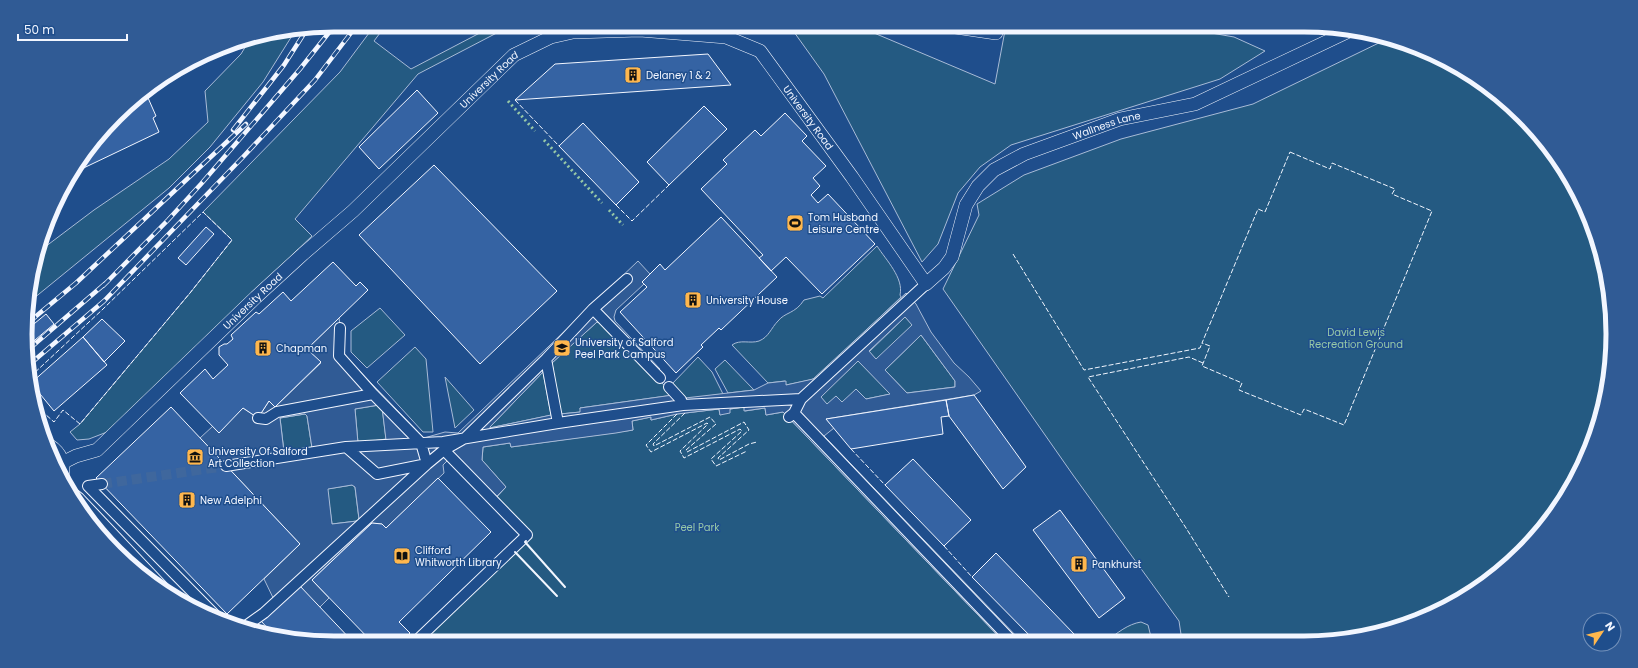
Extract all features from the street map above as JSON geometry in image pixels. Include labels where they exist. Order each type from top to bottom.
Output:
[{"type":"street","name":"University Road","points":[[62,463],[76,456],[97,450],[262,292],[353,211],[514,55],[551,36],[573,32]]},
{"type":"street","name":"University Road","points":[[681,32],[726,37],[760,51],[852,177],[926,284]]},
{"type":"street","points":[[989,32],[996,33]]},
{"type":"street","name":"Wallness Lane","points":[[926,284],[944,268],[952,257],[966,205],[978,186],[994,170],[1024,154],[1120,119],[1194,104],[1341,35]]},
{"type":"street","points":[[249,624],[264,613],[427,464],[444,450],[465,438],[546,359],[593,309],[627,279]]},
{"type":"street","points":[[926,284],[801,399],[791,415],[1007,636]]},
{"type":"street","points":[[593,309],[660,378]]},
{"type":"street","points":[[340,328],[339,356],[373,394],[421,443],[427,464]]},
{"type":"street","points":[[546,359],[558,423]]},
{"type":"street","points":[[669,387],[681,400],[683,406]]},
{"type":"street","points":[[258,418],[266,419],[276,412],[373,394]]},
{"type":"street","points":[[226,466],[346,447],[421,443],[465,438],[558,423],[683,406],[801,399]]},
{"type":"street","points":[[346,447],[377,474],[427,464]]},
{"type":"street","points":[[55,449],[57,451],[62,463]]},
{"type":"street","points":[[421,636],[527,535],[444,450]]},
{"type":"street","points":[[102,484],[88,486],[209,609]]},
{"type":"street","points":[[84,503],[152,576]]},
{"type":"green space","points":[[370,32],[381,32],[374,41],[411,69],[482,32],[499,32],[418,74],[295,219],[312,236],[107,432],[89,439],[77,440],[70,432],[80,424],[190,293],[232,240],[203,212],[340,72]]},
{"type":"green space","points":[[794,32],[872,32],[995,84],[1005,32],[1206,32],[1234,37],[1265,51],[1220,79],[1011,145],[980,167],[958,193],[938,244],[922,262],[824,74]]},
{"type":"green space","points":[[292,35],[263,82],[210,147],[169,188],[35,298],[38,275],[45,247],[94,210],[169,159],[208,122],[205,91],[241,54],[246,45]]},
{"type":"green space","name":"David Lewis Recreation Ground","points":[[1381,42],[1420,55],[1455,72],[1472,83],[1488,94],[1518,120],[1544,150],[1566,183],[1583,218],[1596,256],[1605,314],[1606,334],[1603,373],[1596,412],[1590,431],[1575,468],[1566,485],[1544,518],[1518,548],[1488,574],[1455,596],[1438,605],[1382,626],[1343,633],[1304,636],[1181,636],[1179,621],[1073,475],[943,289],[979,215],[977,204],[1024,175],[1121,139],[1253,104]]},
{"type":"green space","points":[[877,246],[897,276],[901,289],[901,297],[816,378],[786,385],[785,381],[768,383],[732,345],[738,342],[759,341],[768,335],[781,318],[801,305],[804,300],[820,296],[823,298]]},
{"type":"green space","points":[[380,308],[405,335],[367,368],[351,352],[351,331]]},
{"type":"green space","points":[[905,317],[913,325],[877,360],[869,352]]},
{"type":"green space","points":[[597,322],[600,322],[674,395],[580,408],[581,412],[560,414],[552,363]]},
{"type":"green space","points":[[921,335],[955,381],[955,387],[907,393],[885,370]]},
{"type":"green space","points":[[415,347],[426,359],[433,432],[423,432],[377,382]]},
{"type":"green space","points":[[698,357],[712,372],[723,394],[685,399],[671,385]]},
{"type":"green space","points":[[725,360],[754,390],[728,393],[715,369]]},
{"type":"green space","points":[[858,361],[891,394],[827,404],[820,397]]},
{"type":"green space","points":[[544,371],[552,415],[489,428]]},
{"type":"green space","points":[[445,377],[474,410],[455,428]]},
{"type":"green space","points":[[379,405],[382,407],[386,439],[358,443],[355,409]]},
{"type":"green space","name":"Peel Park","points":[[744,407],[745,411],[765,408],[766,415],[783,412],[998,636],[426,636],[531,536],[495,499],[506,487],[482,460],[483,447],[510,443],[511,447],[633,430],[632,421],[651,417],[651,420],[677,414],[719,409],[720,415],[730,409]]},
{"type":"green space","points":[[305,414],[307,416],[312,448],[284,452],[280,418]]},
{"type":"green space","points":[[352,485],[355,487],[359,519],[357,521],[332,524],[327,489]]},
{"type":"green space","points":[[1141,622],[1148,625],[1151,636],[1114,636],[1127,627]]},
{"type":"shaded area","points":[[638,261],[650,274],[642,282],[644,284],[616,310],[614,317],[615,321],[660,369],[659,370],[600,322],[597,322],[552,363],[560,414],[580,412],[580,408],[673,395],[685,398],[754,390],[768,383],[786,381],[786,385],[813,379],[906,293],[916,304],[931,332],[954,363],[981,391],[974,395],[826,419],[834,428],[824,436],[1016,636],[998,636],[783,412],[766,415],[765,408],[744,411],[744,407],[730,409],[730,413],[720,415],[719,409],[677,414],[651,420],[651,417],[632,421],[633,430],[616,433],[511,447],[510,443],[483,447],[482,460],[506,487],[493,500],[450,458],[443,465],[444,473],[386,528],[382,524],[371,523],[312,580],[329,598],[320,607],[277,606],[264,579],[300,544],[200,438],[213,426],[219,432],[243,408],[258,418],[269,401],[275,407],[321,363],[307,349],[339,318],[345,356],[424,438],[445,432],[458,433]],"holes":[[[905,317],[912,325],[876,359],[869,351]],[[921,335],[955,381],[955,387],[907,393],[885,370]],[[858,361],[890,394],[866,399],[856,389],[842,402],[836,396],[827,404],[821,397]],[[543,372],[551,415],[490,427]],[[379,405],[382,407],[386,440],[358,443],[355,409]],[[305,414],[307,416],[312,448],[284,452],[280,418]],[[352,485],[355,487],[359,519],[357,521],[332,524],[328,489]]]},
{"type":"building","name":"Delaney 1 & 2","points":[[708,54],[731,85],[515,100],[555,64]]},
{"type":"building","points":[[417,90],[438,113],[379,169],[359,147]]},
{"type":"building","points":[[147,96],[156,116],[153,118],[159,132],[81,169],[94,150],[120,120]]},
{"type":"building","points":[[704,106],[727,129],[669,185],[647,162]]},
{"type":"building","name":"Tom Husband Leisure Centre","points":[[785,113],[807,136],[802,141],[826,166],[813,178],[820,186],[811,195],[818,203],[828,194],[875,244],[822,294],[786,257],[771,271],[759,258],[763,255],[701,189],[727,164],[723,160],[755,130],[761,136]]},
{"type":"building","points":[[583,123],[639,182],[616,205],[559,146]]},
{"type":"building","points":[[434,165],[557,291],[480,364],[359,235]]},
{"type":"building","name":"University House","points":[[721,217],[777,277],[721,330],[719,328],[701,345],[703,347],[676,373],[620,312],[647,287],[642,282],[660,264],[665,270]]},
{"type":"building","points":[[206,227],[214,234],[186,265],[178,258]]},
{"type":"building","name":"Chapman","points":[[333,262],[356,286],[360,282],[368,290],[307,349],[321,362],[275,407],[269,401],[258,418],[243,408],[219,433],[180,393],[205,369],[213,379],[228,365],[219,355],[219,347],[227,344],[233,339],[231,335],[256,312],[259,314],[283,292],[291,301]]},
{"type":"building","points":[[46,314],[54,324],[32,342],[32,325]]},
{"type":"building","points":[[102,319],[125,341],[104,362],[83,337]]},
{"type":"building","points":[[83,337],[107,365],[54,411],[38,391],[36,379]]},
{"type":"building","points":[[974,395],[1026,467],[1003,489],[949,416],[946,400]]},
{"type":"building","points":[[946,400],[949,416],[941,417],[943,434],[851,449],[826,419]]},
{"type":"building","name":"New Adelphi","points":[[171,407],[300,544],[227,614],[96,478]]},
{"type":"building","points":[[913,459],[971,520],[944,546],[885,485]]},
{"type":"building","name":"Clifford Whitworth Library","points":[[438,478],[491,532],[399,622],[410,633],[407,636],[366,636],[312,580],[372,523],[382,524],[386,528]]},
{"type":"building","name":"Pankhurst","points":[[1060,510],[1125,598],[1099,618],[1033,530]]},
{"type":"building","points":[[996,553],[1075,635],[1030,636],[972,577]]},
{"type":"building","points":[[299,585],[347,636],[314,635],[275,630],[268,628],[261,621]]},
{"type":"tunnel","points":[[102,484],[226,466]]},
{"type":"railway","points":[[103,286],[201,184],[300,69],[329,32]]},
{"type":"railway","points":[[34,361],[104,301],[315,80],[352,32]]},
{"type":"railway","points":[[233,130],[284,65],[304,34]]},
{"type":"railway","points":[[33,319],[76,283],[246,124]]},
{"type":"railway","points":[[33,346],[107,282]]},
{"type":"hedge","points":[[508,101],[535,131]]},
{"type":"hedge","points":[[544,140],[602,203]]},
{"type":"hedge","points":[[609,210],[623,225]]},
{"type":"fence","points":[[515,100],[559,146]]},
{"type":"fence","points":[[1290,152],[1330,169],[1332,163],[1395,189],[1392,194],[1432,211],[1344,425],[1304,409],[1301,415],[1239,390],[1242,383],[1202,366],[1210,346],[1202,343],[1258,209],[1265,212],[1290,152]]},
{"type":"fence","points":[[616,205],[632,221],[669,185]]},
{"type":"fence","points":[[35,372],[203,212],[232,240],[190,293],[80,424],[63,410],[54,422],[42,411]]},
{"type":"fence","points":[[1013,254],[1084,370],[1200,348],[1202,343]]},
{"type":"fence","points":[[1203,363],[1189,357],[1088,377],[1229,597]]},
{"type":"fence","points":[[685,413],[653,444],[654,446],[710,417],[716,424],[686,450],[687,452],[744,422],[749,430],[718,458],[719,460],[749,444],[757,442]]},
{"type":"fence","points":[[677,414],[646,445],[651,452],[707,423],[708,424],[680,451],[684,458],[740,429],[742,431],[711,459],[716,466],[747,451]]},
{"type":"fence","points":[[851,449],[885,485]]},
{"type":"fence","points":[[944,546],[972,577]]},
{"type":"wall","points":[[526,541],[525,542],[565,587]]},
{"type":"wall","points":[[515,552],[557,596]]},
{"type":"place","name":"Delaney 1 & 2","points":[[633,75]]},
{"type":"place","name":"Tom Husband Leisure Centre","points":[[795,223]]},
{"type":"place","name":"University House","points":[[693,300]]},
{"type":"place","name":"Chapman","points":[[263,348]]},
{"type":"place","name":"University of Salford Peel Park Campus","points":[[562,348]]},
{"type":"place","name":"University Of Salford Art Collection","points":[[195,457]]},
{"type":"place","name":"New Adelphi","points":[[187,500]]},
{"type":"place","name":"Clifford Whitworth Library","points":[[402,556]]},
{"type":"place","name":"Pankhurst","points":[[1079,564]]}]
